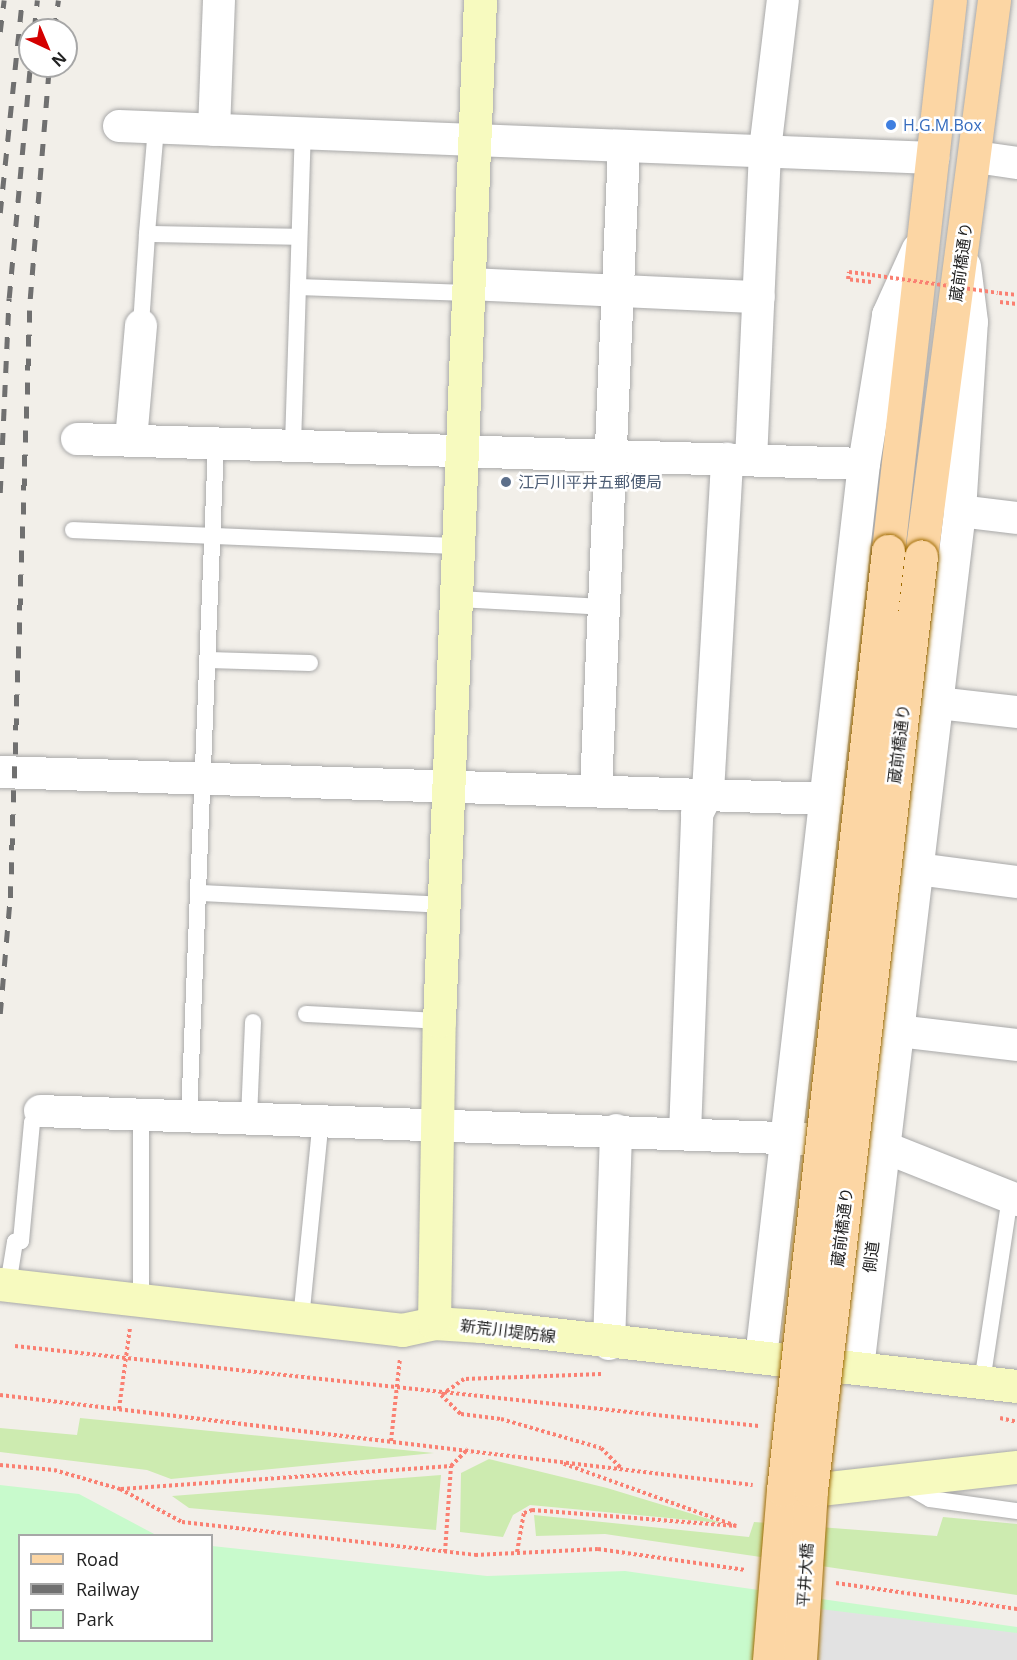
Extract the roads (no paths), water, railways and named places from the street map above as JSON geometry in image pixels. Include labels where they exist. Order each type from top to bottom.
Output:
[{"type":"main road","name":"蔵前橋通り","points":[[797,1490],[888,551],[950,0]]},
{"type":"main road","name":"蔵前橋通り","points":[[797,1490],[976,157],[994,0]]},
{"type":"main road","name":"平井大橋","points":[[770,1660],[797,1490]]},
{"type":"main road","name":"平井大橋","points":[[797,1490],[800,1660]]},
{"type":"street","points":[[214,130],[219,0]]},
{"type":"street","points":[[434,1323],[439,1021],[480,0]]},
{"type":"street","points":[[685,1133],[697,814],[708,792],[739,460],[759,297],[765,150],[783,0]]},
{"type":"street","points":[[120,126],[624,148],[765,150],[933,158]]},
{"type":"street","points":[[596,788],[624,148]]},
{"type":"street","points":[[976,157],[1017,163]]},
{"type":"street","points":[[761,1358],[864,464],[888,315],[922,239]]},
{"type":"street","name":"側道","points":[[858,1368],[960,511],[972,322],[963,244]]},
{"type":"street","points":[[468,289],[618,290],[759,297]]},
{"type":"street","points":[[131,440],[141,325]]},
{"type":"street","points":[[77,438],[864,464]]},
{"type":"street","points":[[960,511],[1017,519]]},
{"type":"street","points":[[936,703],[1017,712]]},
{"type":"street","points":[[0,772],[204,776],[450,787],[596,788],[827,799]]},
{"type":"street","points":[[917,869],[1017,882]]},
{"type":"street","points":[[898,1031],[1017,1045]]},
{"type":"street","points":[[40,1111],[788,1137],[884,1147],[1013,1199]]},
{"type":"street","points":[[611,1359],[616,1130]]},
{"type":"street","name":"新荒川堤防線","points":[[4,1285],[402,1330],[434,1323],[611,1359],[761,1358],[1017,1386]]},
{"type":"street","points":[[797,1490],[900,1482],[1017,1467]]},
{"type":"lane","points":[[141,325],[156,128]]},
{"type":"lane","points":[[293,445],[303,133]]},
{"type":"lane","points":[[147,234],[299,237]]},
{"type":"lane","points":[[298,287],[468,289]]},
{"type":"lane","points":[[189,1116],[216,443]]},
{"type":"lane","points":[[73,530],[459,546]]},
{"type":"lane","points":[[457,599],[604,607]]},
{"type":"lane","points":[[208,660],[310,663]]},
{"type":"lane","points":[[199,893],[444,905]]},
{"type":"lane","points":[[306,1014],[439,1021]]},
{"type":"lane","points":[[249,1118],[253,1022]]},
{"type":"lane","points":[[4,1285],[15,1242],[21,1241],[32,1123],[40,1111]]},
{"type":"lane","points":[[134,1301],[141,1287],[141,1114]]},
{"type":"lane","points":[[302,1319],[321,1120]]},
{"type":"lane","points":[[982,1382],[1013,1199]]},
{"type":"lane","points":[[900,1482],[930,1499],[1017,1511]]},
{"type":"railway","points":[[0,32],[4,0]]},
{"type":"railway","points":[[0,213],[22,0]]},
{"type":"railway","points":[[35,18],[37,0]]},
{"type":"railway","points":[[56,18],[58,0]]},
{"type":"railway","points":[[0,493],[9,298],[29,78]]},
{"type":"railway","points":[[0,1014],[10,898],[30,299],[48,78]]},
{"type":"place","name":"H.G.M.Box","points":[[891,125]]},
{"type":"place","name":"江戸川平井五郵便局","points":[[506,482]]}]
